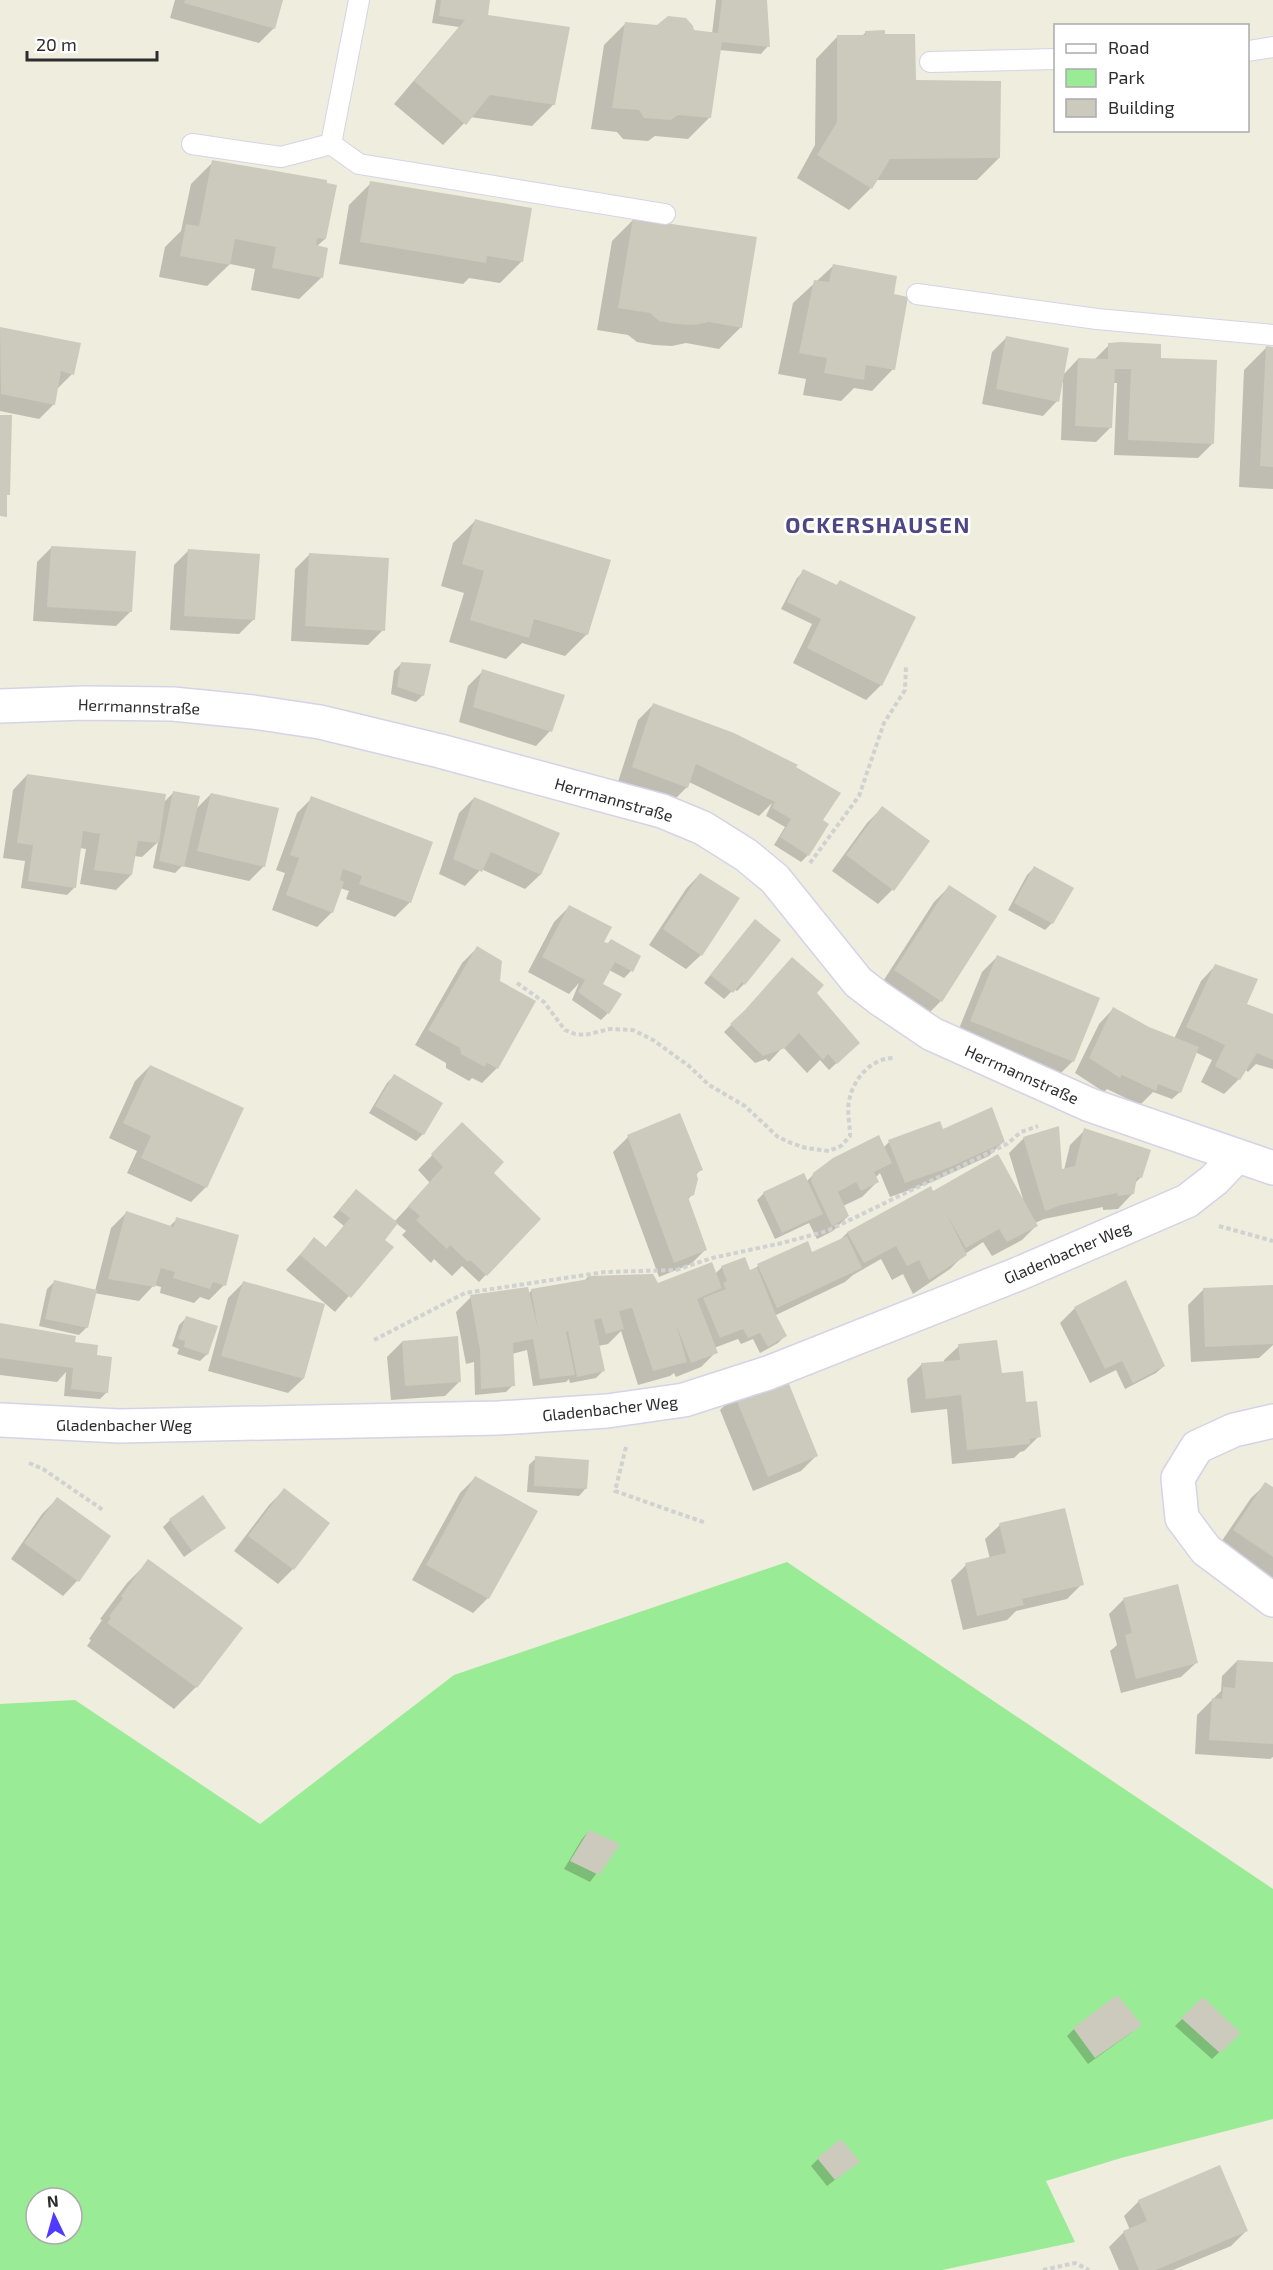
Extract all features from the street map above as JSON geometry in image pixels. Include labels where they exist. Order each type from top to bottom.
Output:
[{"type":"street","name":"Herrmannstraße","points":[[0,706],[173,705],[253,712],[320,722],[452,754],[662,811],[703,828],[746,855],[774,879],[858,982],[879,999],[932,1034],[1090,1105],[1273,1168]]},
{"type":"street","name":"Gladenbacher Weg","points":[[0,1420],[119,1426],[499,1418],[608,1411],[684,1400],[779,1369],[1018,1274],[1187,1201],[1214,1180],[1236,1157]]},
{"type":"street","points":[[1273,1421],[1234,1430],[1197,1447],[1178,1478],[1182,1518],[1206,1550],[1273,1600]]},
{"type":"lane","points":[[331,144],[359,0]]},
{"type":"lane","points":[[1249,51],[1273,47]]},
{"type":"lane","points":[[930,62],[1054,59]]},
{"type":"lane","points":[[192,144],[280,157],[331,144],[359,164],[665,214]]},
{"type":"lane","points":[[917,294],[1096,319],[1273,335]]},
{"type":"path","points":[[824,843],[859,796],[884,723],[905,690],[906,665]]},
{"type":"path","points":[[517,983],[544,1002],[565,1030],[585,1035],[610,1029],[633,1030],[653,1040],[689,1066],[709,1085],[745,1106],[778,1137],[806,1148],[829,1151],[841,1146],[850,1136],[850,1097],[859,1078],[876,1060],[897,1058]]},
{"type":"path","points":[[374,1340],[465,1293],[605,1272],[676,1270],[712,1258],[782,1243],[828,1230],[1007,1144],[1021,1132],[1090,1105]]},
{"type":"path","points":[[1264,1239],[1273,1241]]},
{"type":"path","points":[[22,1460],[43,1469],[103,1510]]},
{"type":"path","points":[[615,1491],[706,1522]]},
{"type":"path","points":[[1043,2270],[1075,2263],[1089,2270]]},
{"type":"green space","points":[[787,1562],[1273,1889],[1273,2119],[1121,2158],[1046,2181],[1075,2242],[942,2270],[0,2270],[0,1704],[75,1700],[260,1824],[454,1675]]},
{"type":"building","points":[[185,0],[283,0],[275,29],[184,3]]},
{"type":"building","points":[[441,0],[490,0],[488,15],[570,27],[555,105],[490,95],[466,125],[414,81],[465,20],[439,16]]},
{"type":"building","points":[[722,0],[767,0],[770,47],[722,42],[711,118],[678,115],[671,120],[644,118],[639,110],[612,108],[625,22],[657,25],[668,16],[686,18],[694,30],[718,33]]},
{"type":"building","points":[[885,30],[885,34],[915,34],[916,80],[1001,81],[1000,158],[890,159],[872,189],[817,155],[837,122],[837,35],[866,35],[865,31]]},
{"type":"building","points":[[212,160],[327,180],[327,183],[337,185],[326,239],[317,238],[316,245],[328,248],[323,278],[272,268],[276,247],[235,239],[230,265],[180,256],[186,224],[199,226]]},
{"type":"building","points":[[370,181],[532,208],[523,262],[487,256],[486,263],[360,242]]},
{"type":"building","points":[[633,218],[757,237],[742,328],[709,322],[695,325],[676,324],[659,321],[650,313],[618,308]]},
{"type":"building","points":[[833,264],[897,276],[894,294],[908,297],[895,370],[866,365],[864,380],[824,373],[827,358],[799,353],[814,280],[829,282]]},
{"type":"building","points":[[0,327],[81,343],[74,375],[61,371],[55,405],[1,394]]},
{"type":"building","points":[[1006,336],[1069,348],[1059,402],[996,389]]},
{"type":"building","points":[[1108,343],[1161,344],[1161,358],[1217,360],[1214,444],[1128,440],[1131,369],[1115,369],[1112,428],[1075,426],[1078,358],[1108,359]]},
{"type":"building","points":[[1266,346],[1273,347],[1273,467],[1260,466]]},
{"type":"building","points":[[0,415],[12,415],[10,495],[7,495],[7,517],[0,516]]},
{"type":"building","points":[[475,519],[611,560],[588,635],[534,619],[529,638],[470,620],[484,571],[462,564]]},
{"type":"building","points":[[51,546],[136,551],[132,612],[47,607]]},
{"type":"building","points":[[188,549],[260,554],[255,620],[184,616]]},
{"type":"building","points":[[309,553],[389,558],[385,631],[305,626]]},
{"type":"building","points":[[803,569],[837,585],[840,580],[916,617],[882,686],[807,648],[821,619],[787,602]]},
{"type":"building","points":[[401,662],[431,664],[424,696],[397,687]]},
{"type":"building","points":[[482,669],[565,695],[552,732],[473,707]]},
{"type":"building","points":[[653,703],[734,733],[798,765],[796,767],[841,793],[823,820],[829,824],[809,856],[780,837],[791,819],[772,808],[775,802],[696,764],[688,788],[632,767]]},
{"type":"building","points":[[27,774],[166,794],[159,843],[138,841],[132,875],[94,870],[100,834],[83,831],[76,888],[28,881],[33,845],[17,843]]},
{"type":"building","points":[[173,791],[200,796],[184,867],[159,861]]},
{"type":"building","points":[[211,793],[279,808],[265,867],[197,851]]},
{"type":"building","points":[[311,796],[433,842],[411,903],[359,884],[362,876],[343,869],[340,880],[344,882],[333,913],[286,895],[299,858],[290,855]]},
{"type":"building","points":[[474,797],[560,833],[541,875],[491,852],[482,872],[453,859]]},
{"type":"building","points":[[882,806],[930,841],[894,891],[846,855]]},
{"type":"building","points":[[1034,866],[1074,888],[1053,924],[1014,903]]},
{"type":"building","points":[[700,873],[740,898],[702,956],[663,929]]},
{"type":"building","points":[[949,885],[997,916],[942,1002],[894,970]]},
{"type":"building","points":[[569,905],[612,927],[604,942],[608,943],[611,939],[641,956],[633,972],[615,962],[603,984],[622,994],[609,1014],[578,992],[585,980],[542,957]]},
{"type":"building","points":[[755,919],[781,940],[745,985],[742,982],[733,993],[710,975]]},
{"type":"building","points":[[477,946],[502,961],[500,981],[536,1001],[498,1069],[487,1063],[485,1067],[461,1054],[460,1048],[428,1030]]},
{"type":"building","points":[[997,955],[1100,998],[1074,1062],[970,1021]]},
{"type":"building","points":[[792,957],[824,985],[817,993],[860,1043],[837,1064],[828,1054],[823,1060],[799,1033],[785,1048],[763,1056],[730,1024]]},
{"type":"building","points":[[1215,964],[1258,979],[1247,1004],[1273,1014],[1273,1060],[1257,1053],[1240,1080],[1215,1066],[1225,1045],[1186,1027]]},
{"type":"building","points":[[1113,1007],[1149,1027],[1199,1047],[1181,1093],[1158,1084],[1156,1091],[1122,1075],[1120,1078],[1089,1058]]},
{"type":"building","points":[[150,1065],[244,1108],[207,1188],[141,1158],[151,1136],[123,1123]]},
{"type":"building","points":[[394,1074],[443,1103],[424,1135],[375,1106]]},
{"type":"building","points":[[992,1107],[1005,1142],[948,1168],[905,1183],[888,1140],[940,1121],[943,1129]]},
{"type":"building","points":[[680,1113],[703,1170],[696,1173],[698,1179],[694,1195],[688,1197],[707,1250],[674,1263],[627,1135]]},
{"type":"building","points":[[462,1122],[504,1162],[494,1173],[541,1219],[487,1276],[450,1245],[447,1249],[416,1220],[420,1216],[408,1206],[443,1167],[431,1154]]},
{"type":"building","points":[[1059,1126],[1062,1169],[1075,1166],[1084,1128],[1151,1150],[1142,1178],[1137,1177],[1134,1194],[1118,1196],[1117,1193],[1061,1205],[1045,1211],[1023,1137]]},
{"type":"building","points":[[879,1135],[892,1163],[874,1172],[879,1182],[861,1191],[856,1182],[838,1192],[849,1216],[832,1226],[811,1181],[813,1173],[833,1158]]},
{"type":"building","points":[[998,1154],[1038,1226],[1007,1242],[999,1229],[966,1248],[947,1215],[967,1255],[929,1280],[919,1260],[907,1266],[896,1246],[864,1263],[847,1232],[931,1186],[933,1191]]},
{"type":"building","points":[[804,1173],[823,1214],[782,1233],[763,1192]]},
{"type":"building","points":[[356,1189],[398,1223],[385,1240],[394,1247],[351,1298],[300,1255],[314,1237],[326,1247],[350,1218],[339,1210]]},
{"type":"building","points":[[126,1211],[174,1227],[176,1217],[239,1235],[226,1286],[213,1282],[210,1289],[173,1278],[175,1272],[161,1268],[155,1287],[108,1279]]},
{"type":"building","points":[[847,1236],[862,1268],[777,1308],[757,1264],[808,1241],[812,1252]]},
{"type":"building","points":[[745,1257],[750,1270],[757,1267],[787,1336],[768,1347],[760,1333],[748,1338],[743,1329],[720,1338],[703,1298],[726,1289],[723,1283],[727,1281],[721,1266]]},
{"type":"building","points":[[712,1262],[722,1288],[697,1299],[718,1353],[691,1363],[676,1324],[687,1362],[653,1371],[632,1308],[619,1311],[624,1329],[606,1334],[601,1318],[594,1320],[605,1371],[577,1377],[568,1331],[566,1332],[575,1375],[540,1379],[533,1339],[513,1343],[515,1386],[481,1389],[480,1350],[470,1295],[528,1287],[538,1329],[531,1289],[589,1279],[588,1276],[653,1274],[658,1283]]},
{"type":"building","points":[[54,1280],[97,1290],[88,1328],[45,1319]]},
{"type":"building","points":[[1126,1280],[1165,1366],[1133,1383],[1122,1361],[1105,1369],[1074,1307]]},
{"type":"building","points":[[243,1281],[325,1304],[304,1379],[221,1356]]},
{"type":"building","points":[[1273,1285],[1273,1344],[1205,1347],[1203,1288]]},
{"type":"building","points":[[186,1316],[218,1326],[208,1355],[184,1347],[185,1341],[178,1339]]},
{"type":"building","points":[[0,1323],[76,1336],[75,1342],[98,1345],[97,1355],[112,1357],[108,1393],[71,1389],[73,1368],[0,1358]]},
{"type":"building","points":[[458,1336],[461,1382],[405,1386],[402,1341]]},
{"type":"building","points":[[997,1340],[1002,1373],[1023,1371],[1026,1402],[1037,1401],[1041,1437],[1030,1439],[1030,1444],[967,1450],[961,1395],[926,1399],[921,1363],[960,1360],[958,1344]]},
{"type":"building","points":[[785,1374],[818,1456],[768,1477],[734,1394]]},
{"type":"building","points":[[535,1456],[589,1460],[587,1489],[534,1486]]},
{"type":"building","points":[[475,1476],[538,1511],[489,1599],[426,1565]]},
{"type":"building","points":[[1265,1482],[1273,1487],[1273,1557],[1233,1530]]},
{"type":"building","points":[[284,1488],[330,1523],[294,1570],[248,1536]]},
{"type":"building","points":[[203,1495],[226,1528],[192,1551],[169,1519]]},
{"type":"building","points":[[57,1497],[111,1536],[79,1582],[24,1543]]},
{"type":"building","points":[[1065,1508],[1084,1585],[1022,1599],[1024,1605],[977,1616],[965,1563],[1006,1553],[999,1523]]},
{"type":"building","points":[[148,1559],[243,1628],[197,1688],[107,1623],[111,1618],[109,1616],[123,1598],[121,1596]]},
{"type":"building","points":[[1178,1584],[1198,1663],[1136,1679],[1125,1635],[1132,1633],[1123,1598]]},
{"type":"building","points":[[1237,1660],[1273,1662],[1273,1744],[1209,1740],[1212,1698],[1222,1699],[1223,1687],[1235,1688]]},
{"type":"building","points":[[589,1830],[620,1844],[599,1875],[570,1861]]},
{"type":"building","points":[[1117,1995],[1142,2025],[1095,2058],[1073,2028]]},
{"type":"building","points":[[1203,1997],[1241,2033],[1220,2053],[1181,2018]]},
{"type":"building","points":[[841,2139],[860,2162],[835,2180],[817,2158]]},
{"type":"building","points":[[1220,2165],[1248,2231],[1156,2270],[1139,2270],[1123,2231],[1147,2221],[1138,2200]]},
{"type":"district","name":"OCKERSHAUSEN","points":[[878,524]]}]
